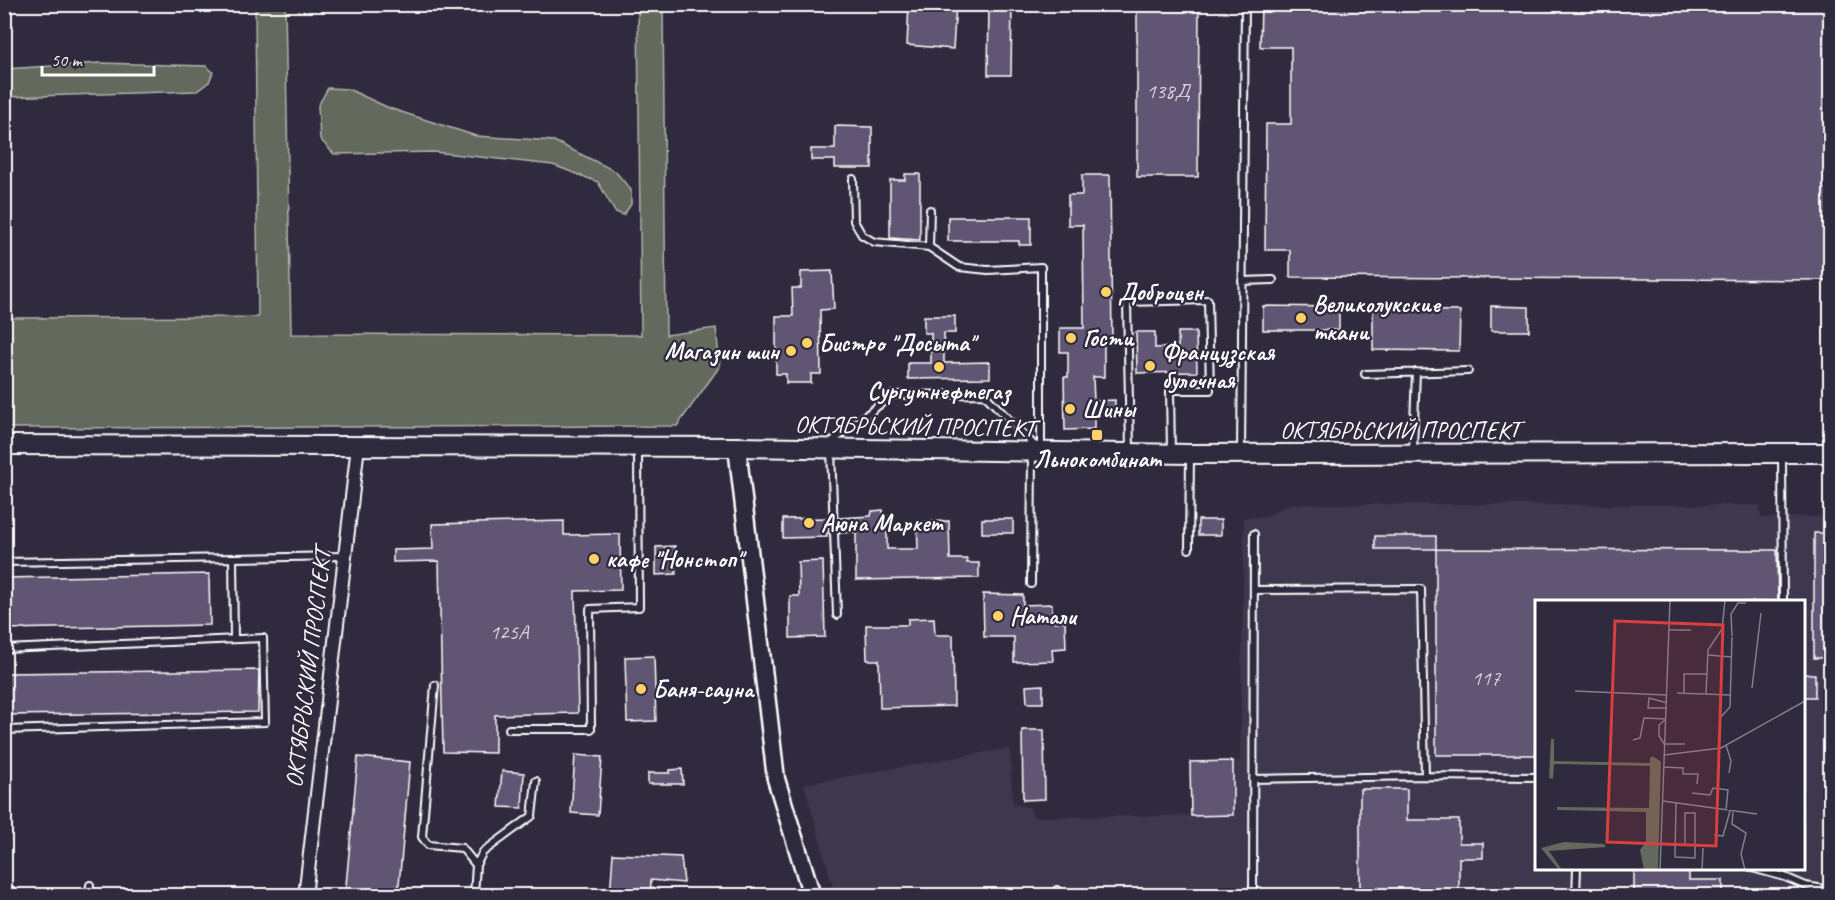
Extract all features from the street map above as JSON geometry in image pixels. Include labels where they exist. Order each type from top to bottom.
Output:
[{"type":"main road","name":"ОКТЯБРЬСКИЙ ПРОСПЕКТ","points":[[4,445],[638,446],[1171,454],[1830,453]]},
{"type":"street","name":"ОКТЯБРЬСКИЙ ПРОСПЕКТ","points":[[305,896],[358,446]]},
{"type":"street","points":[[737,447],[776,779],[812,896]]},
{"type":"lane","points":[[1241,454],[1245,4]]},
{"type":"lane","points":[[853,179],[854,221],[862,235],[874,242],[929,247],[959,267],[988,270],[1041,267],[1037,453],[1031,584]]},
{"type":"lane","points":[[929,247],[930,210]]},
{"type":"lane","points":[[1242,280],[1273,280]]},
{"type":"lane","points":[[1130,453],[1127,302],[1208,300],[1210,390],[1170,390],[1171,454]]},
{"type":"lane","points":[[1365,374],[1468,370]]},
{"type":"lane","points":[[1413,454],[1416,372]]},
{"type":"lane","points":[[837,615],[827,448],[892,395],[984,394],[1037,453]]},
{"type":"lane","points":[[509,729],[591,729],[590,609],[639,607],[638,446]]},
{"type":"lane","points":[[1782,453],[1783,600]]},
{"type":"lane","points":[[1189,549],[1190,454]]},
{"type":"lane","points":[[1253,896],[1254,534]]},
{"type":"lane","points":[[4,562],[345,556]]},
{"type":"lane","points":[[233,558],[234,639]]},
{"type":"lane","points":[[1254,590],[1421,589],[1425,776]]},
{"type":"lane","points":[[4,649],[263,638],[265,722],[4,730]]},
{"type":"lane","points":[[435,685],[422,837],[428,845],[462,848],[476,865]]},
{"type":"lane","points":[[1253,779],[1535,777]]},
{"type":"lane","points":[[474,896],[476,865],[483,852],[532,816],[536,782]]},
{"type":"lane","points":[[1576,896],[1577,870]]},
{"type":"lane","points":[[1759,870],[1806,886],[1830,890]]},
{"type":"lane","points":[[1785,870],[1785,877]]},
{"type":"lane","points":[[89,896],[90,885]]},
{"type":"shaded area","points":[[1289,504],[1760,505],[1761,518],[1830,516],[1830,895],[844,895],[843,889],[833,887],[804,784],[1010,748],[1013,804],[1029,807],[1034,817],[1233,815],[1233,761],[1240,761],[1244,517],[1265,517]]},
{"type":"green space","points":[[285,4],[291,334],[641,335],[638,5],[663,5],[666,335],[716,328],[720,366],[677,426],[5,428],[5,308],[12,318],[258,317],[255,5]]},
{"type":"green space","points":[[100,63],[206,66],[213,72],[209,82],[197,91],[5,97],[5,69]]},
{"type":"green space","points":[[328,88],[348,89],[389,108],[476,136],[554,141],[615,171],[631,190],[631,204],[624,215],[615,212],[598,182],[553,165],[434,152],[334,154],[320,139],[318,106]]},
{"type":"building","points":[[909,4],[956,4],[953,49],[907,45]]},
{"type":"building","points":[[989,4],[1012,4],[1011,75],[988,75]]},
{"type":"building","points":[[1137,4],[1199,4],[1198,177],[1137,177]]},
{"type":"building","points":[[1261,4],[1830,4],[1830,280],[1290,277],[1290,250],[1265,250],[1266,124],[1291,124],[1291,47],[1260,47]]},
{"type":"building","points":[[835,126],[872,127],[872,168],[835,168],[835,160],[811,160],[811,149],[835,149]]},
{"type":"building","points":[[905,174],[920,174],[920,240],[890,238],[890,180],[905,180]]},
{"type":"building","points":[[1082,175],[1110,175],[1112,342],[1104,342],[1104,377],[1093,377],[1094,401],[1115,400],[1115,413],[1094,413],[1094,429],[1065,430],[1064,377],[1068,377],[1068,352],[1060,352],[1060,328],[1084,328],[1083,225],[1068,225],[1068,195],[1082,195]]},
{"type":"building","points":[[948,217],[1031,217],[1031,245],[1019,245],[1019,241],[948,241]]},
{"type":"building","points":[[832,271],[834,309],[820,310],[821,374],[811,374],[811,383],[786,383],[786,374],[776,374],[776,316],[793,316],[792,288],[801,288],[801,272]]},
{"type":"building","name":"Великолукские ткани","points":[[1263,306],[1339,307],[1339,330],[1263,330]]},
{"type":"building","points":[[1491,306],[1529,307],[1529,331],[1491,331]]},
{"type":"building","points":[[1373,310],[1460,311],[1459,351],[1373,350]]},
{"type":"building","points":[[924,316],[955,316],[955,333],[944,333],[944,363],[990,362],[990,378],[908,379],[908,363],[931,363],[931,333],[924,333]]},
{"type":"building","points":[[1136,332],[1155,332],[1155,348],[1178,347],[1178,332],[1196,332],[1197,372],[1137,373]]},
{"type":"building","points":[[883,510],[883,516],[887,516],[887,549],[918,549],[917,522],[949,521],[950,559],[967,559],[967,563],[979,563],[979,578],[856,580],[856,532],[839,533],[839,518],[871,516],[872,511]]},
{"type":"building","points":[[828,518],[827,537],[783,538],[783,519]]},
{"type":"building","points":[[982,519],[1013,519],[1013,533],[982,533]]},
{"type":"building","points":[[1198,520],[1221,520],[1221,535],[1198,535]]},
{"type":"building","points":[[564,521],[564,535],[620,534],[621,590],[575,591],[578,713],[495,715],[495,753],[443,752],[439,561],[393,562],[393,550],[433,549],[432,524]]},
{"type":"building","points":[[1814,533],[1830,533],[1830,658],[1814,658]]},
{"type":"building","points":[[1375,536],[1436,536],[1436,549],[1375,549]]},
{"type":"building","points":[[675,546],[676,574],[656,575],[656,547]]},
{"type":"building","points":[[1436,549],[1777,550],[1778,600],[1535,600],[1535,755],[1436,755]]},
{"type":"building","points":[[823,561],[825,637],[790,638],[790,596],[799,596],[798,562]]},
{"type":"building","points":[[209,574],[210,625],[4,629],[4,578]]},
{"type":"building","points":[[983,594],[1023,595],[1023,605],[1052,604],[1052,622],[1065,621],[1066,648],[1052,649],[1053,661],[1014,662],[1014,637],[984,637]]},
{"type":"building","points":[[934,618],[935,635],[953,635],[954,706],[880,708],[879,660],[867,660],[866,625],[908,625],[908,619]]},
{"type":"building","name":"Баня-сауна","points":[[654,656],[656,721],[627,722],[625,657]]},
{"type":"building","points":[[259,670],[258,712],[4,715],[4,673]]},
{"type":"building","points":[[1805,674],[1815,674],[1815,697],[1805,697]]},
{"type":"building","points":[[1043,685],[1043,703],[1027,703],[1026,686]]},
{"type":"building","points":[[1022,730],[1044,730],[1045,799],[1023,800]]},
{"type":"building","points":[[575,755],[602,757],[598,815],[571,813]]},
{"type":"building","points":[[358,757],[410,762],[398,896],[345,896]]},
{"type":"building","points":[[1233,761],[1233,815],[1191,816],[1190,762]]},
{"type":"building","points":[[682,769],[683,784],[648,784],[648,773],[670,773],[670,770]]},
{"type":"building","points":[[502,771],[524,773],[522,808],[499,807]]},
{"type":"building","points":[[1360,789],[1407,789],[1407,820],[1459,820],[1459,843],[1483,843],[1483,858],[1459,858],[1459,896],[1360,896]]},
{"type":"building","points":[[613,854],[681,857],[684,883],[651,880],[650,896],[610,896]]},
{"type":"building","points":[[1634,870],[1689,870],[1689,880],[1723,880],[1723,894],[1634,896]]},
{"type":"place","name":"Доброцен","points":[[1106,292]]},
{"type":"place","name":"Великолукские ткани","points":[[1301,318]]},
{"type":"place","name":"Гости","points":[[1071,338]]},
{"type":"place","name":"Бистро \"Досыта\"","points":[[807,343]]},
{"type":"place","name":"Магазин шин","points":[[791,351]]},
{"type":"place","name":"Французская булочная","points":[[1150,366]]},
{"type":"place","name":"Сургутнефтегаз","points":[[939,367]]},
{"type":"place","name":"Шины","points":[[1070,409]]},
{"type":"place","name":"Льнокомбинат","points":[[1097,435]]},
{"type":"place","name":"Аюна Маркет","points":[[809,523]]},
{"type":"place","name":"кафе \"Нонстоп\"","points":[[594,559]]},
{"type":"place","name":"Натали","points":[[998,616]]},
{"type":"place","name":"Баня-сауна","points":[[641,689]]}]
